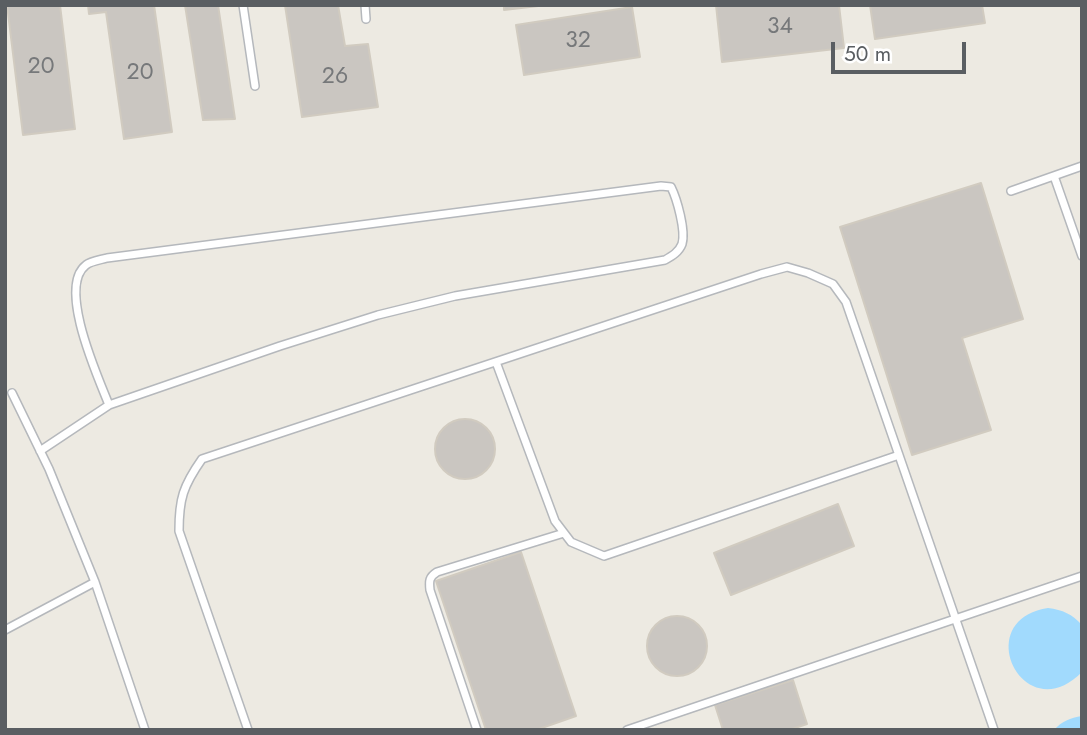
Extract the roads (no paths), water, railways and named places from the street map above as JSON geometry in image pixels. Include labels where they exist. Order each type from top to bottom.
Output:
[{"type":"lane","points":[[243,5],[255,86]]},
{"type":"lane","points":[[365,5],[366,19]]},
{"type":"lane","points":[[1011,191],[1082,166]]},
{"type":"lane","points":[[1054,176],[1082,256]]},
{"type":"lane","points":[[40,451],[109,405],[378,315],[455,296],[665,260],[682,246],[677,199],[671,187],[661,186],[120,256],[87,264],[77,276],[75,291],[79,317],[109,405]]},
{"type":"lane","points":[[248,730],[179,531],[179,509],[186,482],[202,460],[787,267],[833,284],[846,302],[994,730]]},
{"type":"lane","points":[[496,362],[555,521],[571,542],[604,556],[899,455]]},
{"type":"lane","points":[[12,393],[59,491],[95,582],[145,730]]},
{"type":"lane","points":[[477,730],[429,580],[437,572],[564,533]]},
{"type":"lane","points":[[627,730],[1082,576]]},
{"type":"lane","points":[[5,630],[95,582]]},
{"type":"water","points":[[1048,608],[1067,613],[1082,625],[1082,672],[1061,687],[1041,689],[1025,681],[1014,667],[1009,649],[1012,631],[1024,617]]},
{"type":"water","points":[[1082,716],[1082,730],[1054,730],[1066,720]]}]
